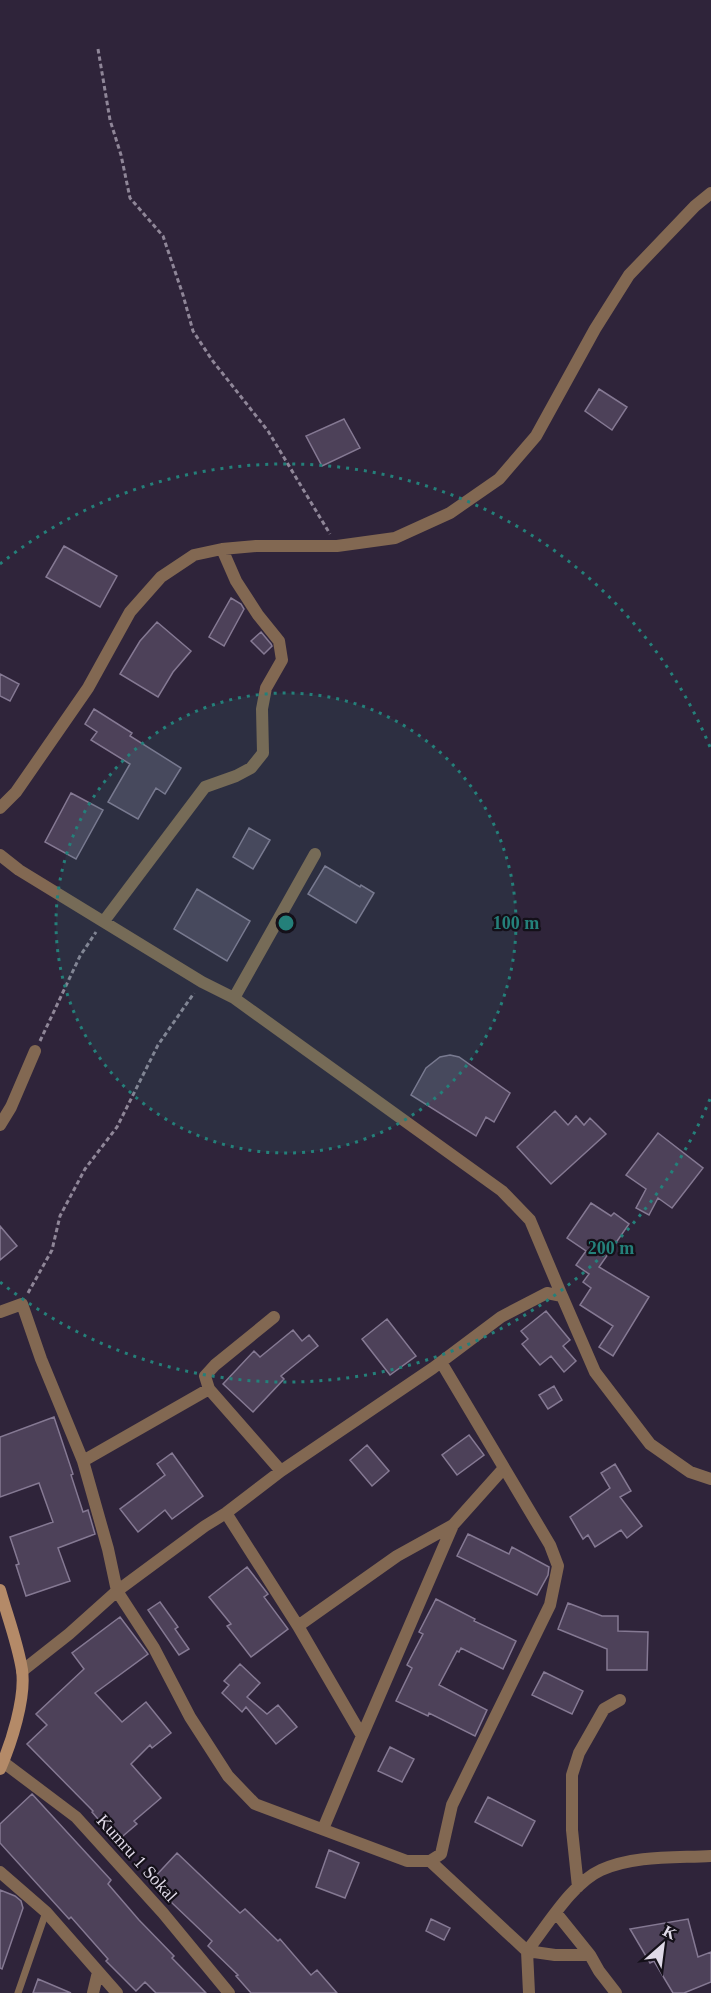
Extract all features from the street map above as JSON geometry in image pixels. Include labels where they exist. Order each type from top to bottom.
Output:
[{"type":"street","points":[[0,808],[16,792],[88,688],[130,612],[161,577],[194,555],[222,549],[256,546],[337,546],[395,538],[450,513],[499,479],[536,436],[595,329],[629,275],[695,206],[711,193]]},
{"type":"street","points":[[104,921],[205,787],[251,768],[263,753],[262,709],[266,688],[282,660],[279,641],[258,615],[236,581],[222,549]]},
{"type":"street","points":[[234,998],[315,854]]},
{"type":"street","points":[[0,855],[19,870],[202,982],[234,998],[502,1191],[530,1220],[595,1372],[650,1444],[690,1472],[711,1479]]},
{"type":"street","points":[[0,1125],[35,1051]]},
{"type":"street","points":[[22,1671],[69,1634],[117,1591],[205,1526],[226,1514],[281,1471],[441,1362],[501,1317],[547,1293],[562,1296]]},
{"type":"street","points":[[0,1312],[22,1304],[41,1359],[82,1461],[108,1549],[117,1591],[154,1647],[190,1717],[228,1776],[255,1804],[407,1861],[430,1861],[441,1854],[452,1805],[550,1605],[558,1566],[550,1545],[441,1362]]},
{"type":"street","points":[[274,1317],[215,1365],[205,1376],[209,1389],[281,1471]]},
{"type":"street","points":[[82,1461],[209,1389]]},
{"type":"street","points":[[323,1829],[453,1525],[504,1468]]},
{"type":"street","points":[[226,1514],[298,1626],[362,1736]]},
{"type":"street","points":[[298,1626],[398,1556],[453,1525]]},
{"type":"street","points":[[0,1590],[22,1671],[18,1708],[1,1766]]},
{"type":"street","points":[[578,1887],[572,1830],[573,1776],[579,1753],[604,1709],[620,1700]]},
{"type":"street","name":"Kumru 1 Sokal","points":[[1,1766],[76,1817],[163,1913],[229,1993]]},
{"type":"street","points":[[529,1993],[527,1951],[578,1887],[601,1870],[636,1860],[711,1856]]},
{"type":"street","points":[[430,1861],[527,1951],[555,1955],[590,1954]]},
{"type":"street","points":[[0,1872],[45,1912],[117,1993]]},
{"type":"street","points":[[556,1914],[590,1954],[599,1971],[616,1993]]},
{"type":"street","points":[[93,1993],[98,1972]]},
{"type":"lane","points":[[18,1993],[45,1912]]},
{"type":"path","points":[[98,49],[110,120],[121,155],[130,198],[163,236],[193,331],[212,360],[268,431],[337,546]]},
{"type":"path","points":[[35,1051],[80,956],[104,921]]},
{"type":"path","points":[[22,1304],[52,1250],[60,1216],[85,1168],[117,1127],[158,1045],[202,982]]},
{"type":"building","points":[[599,389],[627,407],[612,430],[585,411]]},
{"type":"building","points":[[344,419],[360,448],[322,466],[306,436]]},
{"type":"building","points":[[64,546],[117,576],[100,607],[46,577]]},
{"type":"building","points":[[231,598],[241,604],[244,609],[224,646],[209,637]]},
{"type":"building","points":[[157,622],[191,651],[173,672],[158,697],[120,674],[140,641]]},
{"type":"building","points":[[261,632],[272,646],[264,654],[251,641]]},
{"type":"building","points":[[0,674],[19,684],[10,701],[0,696]]},
{"type":"building","points":[[94,709],[132,733],[130,736],[181,768],[165,794],[156,788],[138,819],[108,802],[130,764],[91,740],[97,732],[85,724]]},
{"type":"building","points":[[71,793],[103,810],[76,859],[45,842]]},
{"type":"building","points":[[249,828],[270,840],[253,869],[233,857]]},
{"type":"building","points":[[325,866],[374,893],[356,923],[308,894]]},
{"type":"building","points":[[197,889],[250,921],[227,961],[174,929]]},
{"type":"building","points":[[450,1055],[459,1057],[510,1093],[494,1122],[486,1117],[476,1136],[411,1095],[426,1068],[440,1057]]},
{"type":"building","points":[[555,1111],[568,1125],[576,1116],[584,1125],[590,1118],[606,1134],[551,1184],[517,1147]]},
{"type":"building","points":[[658,1133],[703,1168],[672,1208],[658,1198],[649,1215],[636,1208],[646,1189],[626,1175]]},
{"type":"building","points":[[591,1203],[611,1216],[614,1213],[629,1224],[599,1267],[649,1297],[613,1356],[599,1347],[613,1326],[580,1305],[591,1288],[583,1282],[589,1274],[576,1265],[586,1251],[567,1238]]},
{"type":"building","points":[[0,1226],[17,1246],[0,1260]]},
{"type":"building","points":[[546,1311],[570,1340],[563,1346],[576,1361],[564,1372],[551,1356],[540,1365],[522,1344],[528,1339],[521,1331]]},
{"type":"building","points":[[387,1319],[416,1356],[390,1375],[362,1339]]},
{"type":"building","points":[[293,1330],[302,1341],[309,1335],[318,1346],[281,1376],[284,1379],[253,1412],[223,1384],[254,1351],[260,1357]]},
{"type":"building","points":[[554,1386],[562,1400],[548,1409],[539,1395]]},
{"type":"building","points":[[54,1417],[83,1512],[88,1510],[95,1534],[58,1548],[70,1581],[26,1596],[10,1537],[53,1522],[39,1483],[0,1497],[0,1437]]},
{"type":"building","points":[[469,1435],[484,1455],[457,1475],[442,1455]]},
{"type":"building","points":[[367,1445],[389,1471],[372,1486],[350,1460]]},
{"type":"building","points":[[172,1453],[203,1496],[172,1519],[165,1510],[138,1532],[120,1509],[165,1475],[157,1464]]},
{"type":"building","points":[[615,1464],[631,1491],[620,1497],[642,1526],[627,1538],[621,1530],[595,1547],[588,1535],[583,1539],[570,1517],[610,1488],[601,1473]]},
{"type":"building","points":[[468,1534],[509,1554],[512,1547],[549,1567],[548,1575],[537,1595],[457,1556]]},
{"type":"building","points":[[247,1567],[268,1594],[264,1597],[288,1629],[251,1657],[227,1626],[231,1624],[209,1597]]},
{"type":"building","points":[[436,1599],[475,1619],[474,1621],[516,1641],[503,1669],[461,1648],[459,1652],[457,1651],[439,1685],[487,1710],[475,1736],[429,1713],[428,1716],[396,1701],[412,1668],[407,1665],[423,1634],[419,1632]]},
{"type":"building","points":[[160,1602],[178,1627],[175,1629],[189,1649],[179,1655],[148,1610]]},
{"type":"building","points":[[568,1603],[602,1616],[618,1616],[618,1631],[648,1632],[647,1670],[607,1670],[607,1649],[558,1629]]},
{"type":"building","points":[[120,1617],[148,1654],[95,1693],[122,1722],[146,1702],[171,1733],[152,1748],[150,1745],[131,1764],[161,1798],[134,1821],[137,1824],[117,1841],[93,1811],[27,1744],[47,1725],[36,1714],[84,1669],[72,1653]]},
{"type":"building","points":[[240,1664],[260,1683],[247,1697],[267,1714],[278,1705],[297,1727],[276,1744],[246,1707],[242,1712],[222,1693],[229,1685],[224,1681]]},
{"type":"building","points":[[544,1672],[583,1691],[572,1714],[532,1695]]},
{"type":"building","points":[[390,1747],[414,1759],[402,1782],[378,1771]]},
{"type":"building","points":[[32,1794],[111,1880],[108,1884],[174,1956],[172,1958],[206,1993],[156,1993],[145,1982],[136,1991],[106,1961],[108,1959],[71,1917],[69,1919],[0,1843],[0,1824]]},
{"type":"building","points":[[488,1797],[535,1821],[522,1846],[475,1822]]},
{"type":"building","points":[[329,1850],[359,1863],[345,1898],[316,1887]]},
{"type":"building","points":[[177,1853],[240,1913],[245,1909],[278,1941],[280,1939],[311,1975],[317,1970],[337,1993],[251,1993],[236,1976],[238,1975],[208,1946],[212,1941],[150,1882]]},
{"type":"building","points":[[0,1890],[15,1896],[21,1901],[23,1908],[2,1969],[0,1968]]},
{"type":"building","points":[[431,1919],[450,1928],[444,1940],[426,1931]]},
{"type":"building","points":[[688,1919],[698,1957],[711,1952],[711,1982],[684,1993],[673,1993],[654,1961],[650,1963],[630,1929]]},
{"type":"building","points":[[38,1979],[71,1993],[33,1993]]}]
